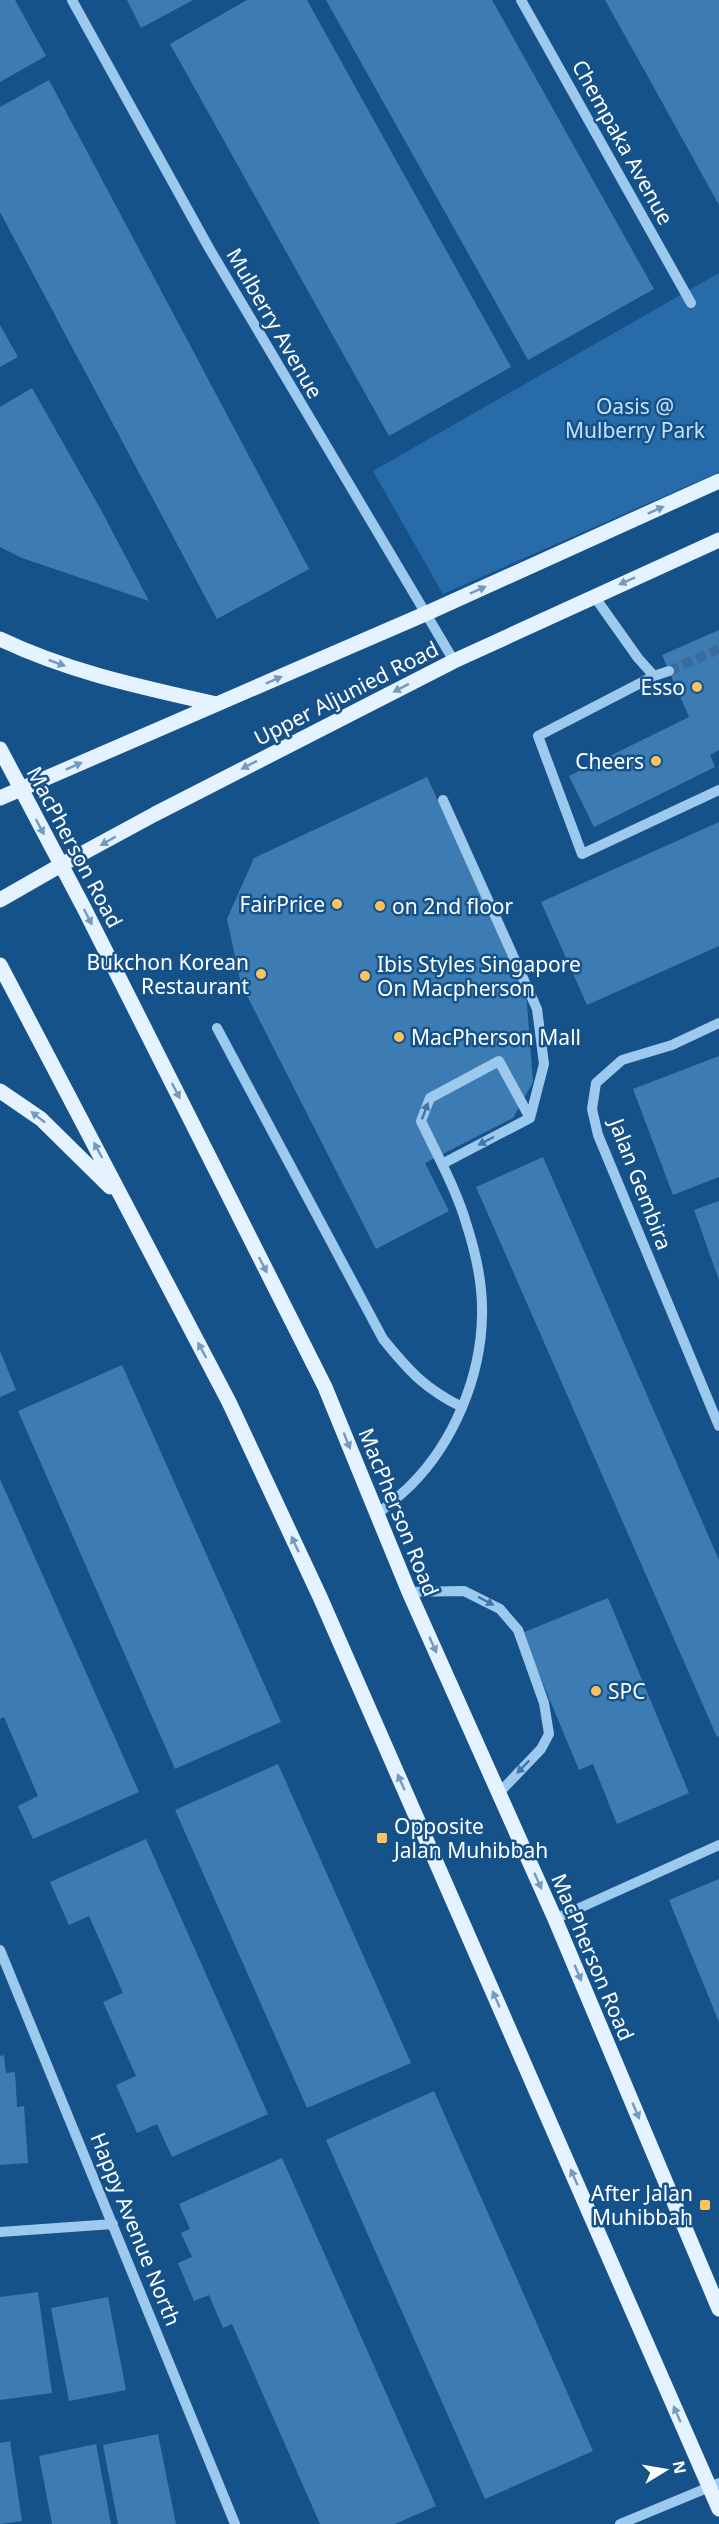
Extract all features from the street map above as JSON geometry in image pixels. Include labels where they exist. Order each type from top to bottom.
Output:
[{"type":"main road","name":"Upper Aljunied Road","points":[[0,798],[425,614],[719,481]]},
{"type":"main road","name":"Upper Aljunied Road","points":[[0,900],[61,865],[454,661],[719,540]]},
{"type":"main road","points":[[0,639],[33,654],[101,678],[216,704]]},
{"type":"main road","name":"MacPherson Road","points":[[0,749],[325,1387],[376,1515],[555,1919],[719,2309]]},
{"type":"main road","points":[[0,965],[229,1402],[320,1597],[714,2485],[719,2509]]},
{"type":"main road","points":[[0,1090],[41,1119],[125,1202]]},
{"type":"street","name":"Mulberry Avenue","points":[[72,0],[209,248],[454,661]]},
{"type":"street","name":"Chempaka Avenue","points":[[521,0],[691,303]]},
{"type":"street","points":[[594,596],[638,658],[654,676]]},
{"type":"street","points":[[669,671],[654,676],[538,736],[582,854],[719,790]]},
{"type":"street","points":[[441,1164],[530,1118],[544,1064],[537,1009],[442,800]]},
{"type":"street","name":"Jalan Gembira","points":[[719,1023],[672,1045],[622,1059],[596,1083],[592,1109],[598,1135],[616,1182],[719,1426]]},
{"type":"street","points":[[217,1028],[383,1339],[406,1367],[436,1394],[462,1407]]},
{"type":"street","points":[[376,1515],[412,1484],[441,1448],[462,1407],[477,1362],[482,1316],[478,1268],[467,1223],[421,1121],[430,1098],[499,1060],[530,1118]]},
{"type":"street","points":[[409,1592],[464,1591],[500,1609],[518,1630],[544,1704],[549,1734],[541,1749],[499,1793]]},
{"type":"street","points":[[555,1919],[719,1845]]},
{"type":"street","name":"Happy Avenue North","points":[[0,1950],[235,2524]]},
{"type":"street","points":[[0,2232],[113,2224]]},
{"type":"street","points":[[620,2524],[714,2485]]},
{"type":"green space","name":"Oasis @ Mulberry Park","points":[[719,273],[719,472],[443,594],[373,471]]},
{"type":"building","points":[[0,0],[15,0],[46,56],[0,82]]},
{"type":"building","points":[[127,0],[193,0],[141,28]]},
{"type":"building","points":[[247,0],[307,0],[511,367],[389,436],[170,44]]},
{"type":"building","points":[[326,0],[492,0],[654,289],[528,360]]},
{"type":"building","points":[[605,0],[719,0],[719,205],[647,75]]},
{"type":"building","points":[[49,80],[309,569],[217,619],[0,212],[0,107]]},
{"type":"building","points":[[0,325],[18,357],[0,367]]},
{"type":"building","points":[[32,388],[149,601],[22,558],[0,547],[0,407]]},
{"type":"building","name":"Cheers","points":[[719,630],[719,750],[710,755],[715,767],[594,827],[569,776],[689,717],[662,655]]},
{"type":"building","name":"MacPherson Mall","points":[[427,777],[526,992],[533,1082],[513,1118],[425,1163],[449,1211],[376,1249],[241,984],[227,919],[254,858]]},
{"type":"building","points":[[719,822],[719,946],[587,1005],[541,902]]},
{"type":"building","points":[[719,1056],[719,1177],[673,1195],[633,1089]]},
{"type":"building","points":[[543,1157],[719,1560],[719,1736],[717,1737],[476,1187]]},
{"type":"building","points":[[719,1201],[719,1280],[694,1210]]},
{"type":"building","points":[[0,1351],[16,1390],[0,1397]]},
{"type":"building","points":[[122,1365],[281,1722],[175,1769],[18,1411]]},
{"type":"building","points":[[0,1479],[139,1792],[33,1839],[18,1806],[38,1796],[4,1717],[0,1719]]},
{"type":"building","name":"SPC","points":[[608,1598],[689,1793],[617,1824],[593,1764],[579,1770],[522,1633]]},
{"type":"building","points":[[278,1764],[411,2063],[307,2108],[175,1810]]},
{"type":"building","points":[[146,1839],[268,2114],[172,2157],[157,2124],[137,2133],[116,2085],[136,2076],[103,2002],[123,1993],[89,1916],[69,1925],[50,1882]]},
{"type":"building","points":[[719,1879],[719,2022],[669,1900]]},
{"type":"building","points":[[4,2055],[6,2073],[15,2072],[17,2107],[24,2106],[28,2163],[0,2165],[0,2056]]},
{"type":"building","points":[[434,2091],[593,2451],[485,2499],[326,2140]]},
{"type":"building","points":[[282,2158],[436,2506],[395,2524],[320,2524],[232,2324],[223,2328],[209,2295],[194,2301],[178,2263],[192,2257],[181,2233],[190,2229],[179,2204]]},
{"type":"building","points":[[38,2292],[52,2393],[0,2400],[0,2297]]},
{"type":"building","points":[[108,2297],[126,2390],[69,2401],[51,2308]]},
{"type":"building","points":[[158,2434],[176,2524],[118,2524],[103,2445]]},
{"type":"building","points":[[10,2441],[22,2521],[0,2524],[0,2443]]},
{"type":"building","points":[[96,2444],[111,2524],[52,2524],[39,2456]]},
{"type":"tunnel","points":[[669,671],[719,649]]},
{"type":"place","name":"Esso","points":[[697,687]]},
{"type":"place","name":"Cheers","points":[[656,761]]},
{"type":"place","name":"FairPrice","points":[[337,904]]},
{"type":"place","name":"on 2nd floor","points":[[380,906]]},
{"type":"place","name":"Bukchon Korean Restaurant","points":[[261,974]]},
{"type":"place","name":"Ibis Styles Singapore On Macpherson","points":[[365,976]]},
{"type":"place","name":"MacPherson Mall","points":[[399,1037]]},
{"type":"place","name":"SPC","points":[[596,1691]]},
{"type":"place","name":"Opposite Jalan Muhibbah","points":[[382,1838]]},
{"type":"place","name":"After Jalan Muhibbah","points":[[705,2205]]}]
